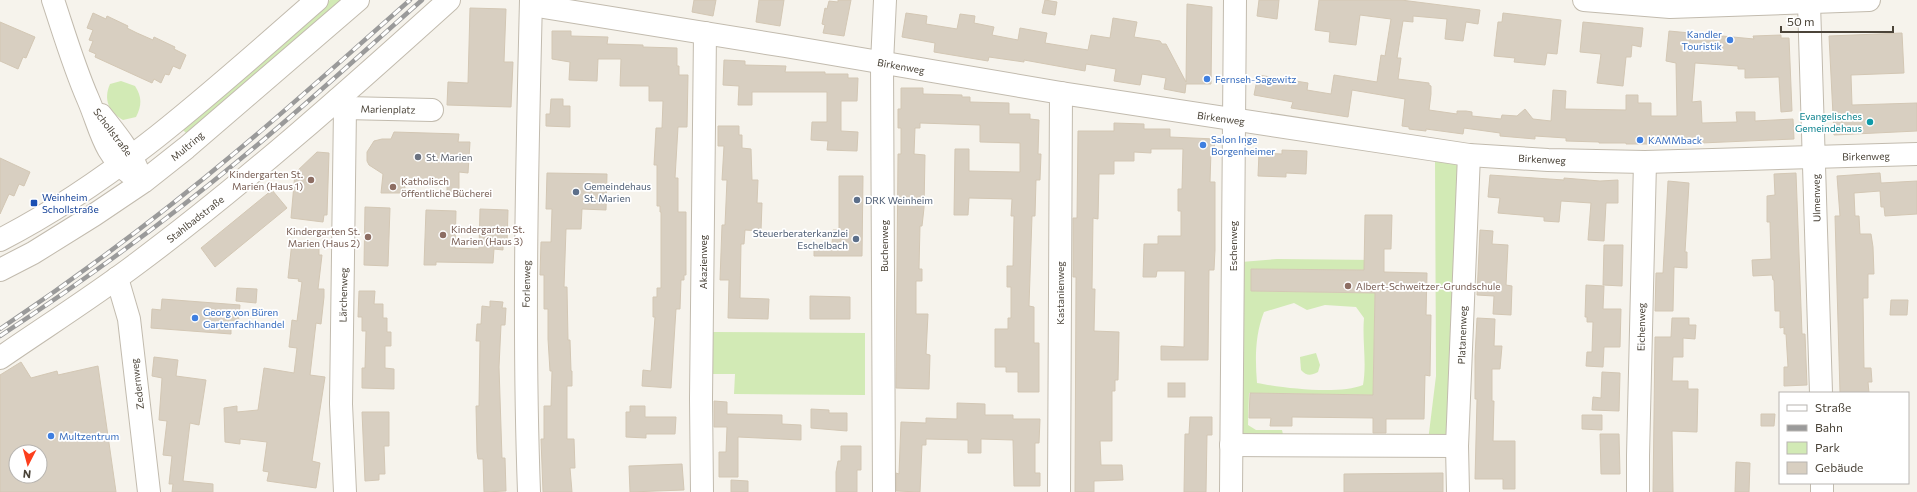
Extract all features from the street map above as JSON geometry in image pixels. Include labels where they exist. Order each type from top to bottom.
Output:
[{"type":"street","name":"Schollstraße","points":[[52,0],[78,78],[88,100],[122,141],[126,161],[143,182]]},
{"type":"street","points":[[0,240],[80,194],[126,161],[317,0]]},
{"type":"street","name":"Multring","points":[[0,270],[33,253],[143,182],[186,148],[358,0]]},
{"type":"street","name":"Stahlbadstraße","points":[[0,358],[116,278],[341,104],[449,0]]},
{"type":"street","name":"Buchenweg","points":[[884,492],[882,63],[885,0]]},
{"type":"street","name":"Eschenweg","points":[[1230,492],[1235,0]]},
{"type":"street","points":[[1584,0],[1671,4],[1809,3],[1869,0]]},
{"type":"street","name":"Birkenweg","points":[[531,2],[1060,94],[1469,155],[1548,160],[1645,162],[1917,154]]},
{"type":"street","name":"Forlenweg","points":[[529,492],[525,398],[528,118],[531,2]]},
{"type":"street","name":"Ulmenweg","points":[[1809,3],[1815,156],[1820,392]]},
{"type":"street","name":"Akazienweg","points":[[702,492],[701,429],[705,32]]},
{"type":"street","name":"Kastanienweg","points":[[1059,492],[1060,94]]},
{"type":"street","name":"Marienplatz","points":[[341,104],[432,110]]},
{"type":"street","name":"Lärchenweg","points":[[341,104],[341,404],[345,492]]},
{"type":"street","name":"Platanenweg","points":[[1458,492],[1457,446],[1469,155]]},
{"type":"street","name":"Eichenweg","points":[[1638,492],[1645,162]]},
{"type":"street","name":"Zedernweg","points":[[116,278],[129,319],[149,492]]},
{"type":"street","points":[[1231,445],[1457,446]]},
{"type":"green space","points":[[330,0],[346,0],[188,135],[180,127]]},
{"type":"green space","points":[[121,81],[135,86],[140,97],[139,109],[136,117],[123,120],[114,113],[107,100],[110,84]]},
{"type":"green space","points":[[1435,159],[1460,163],[1451,441],[1428,441],[1436,376]]},
{"type":"green space","points":[[1277,259],[1376,260],[1376,270],[1252,269],[1251,291],[1375,293],[1373,395],[1249,393],[1248,425],[1256,430],[1282,430],[1284,439],[1240,438],[1241,262]],"holes":[[[1294,303],[1307,310],[1325,305],[1356,307],[1364,318],[1365,368],[1363,385],[1340,390],[1311,390],[1257,383],[1256,347],[1264,312]]]},
{"type":"green space","points":[[713,332],[865,333],[865,395],[734,394],[735,374],[713,374]]},
{"type":"green space","points":[[1316,353],[1320,365],[1318,372],[1311,375],[1307,374],[1301,370],[1300,357]]},
{"type":"building","points":[[694,0],[716,0],[713,16],[692,12]]},
{"type":"building","points":[[759,0],[784,0],[780,26],[756,22]]},
{"type":"building","points":[[838,0],[851,0],[844,36],[823,33],[825,25],[822,24],[825,8],[827,9],[829,1],[838,2]]},
{"type":"building","points":[[1045,0],[1057,2],[1055,15],[1042,13]]},
{"type":"building","points":[[1259,0],[1279,0],[1277,19],[1257,16]]},
{"type":"building","points":[[1319,0],[1401,0],[1480,10],[1478,24],[1466,22],[1463,41],[1445,39],[1447,19],[1413,16],[1413,22],[1403,21],[1397,58],[1401,58],[1398,79],[1429,83],[1431,86],[1431,94],[1429,110],[1457,114],[1457,111],[1466,111],[1472,112],[1472,116],[1501,119],[1502,115],[1517,116],[1525,109],[1533,119],[1551,121],[1553,90],[1566,91],[1565,109],[1626,110],[1626,95],[1638,95],[1638,103],[1651,103],[1651,116],[1677,116],[1676,63],[1666,61],[1669,31],[1754,39],[1753,36],[1781,35],[1781,38],[1789,38],[1792,111],[1781,112],[1779,77],[1745,78],[1745,69],[1738,69],[1738,66],[1695,63],[1692,102],[1701,101],[1702,123],[1737,122],[1736,112],[1755,112],[1755,121],[1793,119],[1794,139],[1701,143],[1701,141],[1651,142],[1651,144],[1626,144],[1566,141],[1566,138],[1535,136],[1535,139],[1500,136],[1500,133],[1464,128],[1463,134],[1426,129],[1426,131],[1409,129],[1409,127],[1402,126],[1405,99],[1352,90],[1348,117],[1291,108],[1293,102],[1254,95],[1258,75],[1308,83],[1307,90],[1331,94],[1334,75],[1377,82],[1381,55],[1385,56],[1391,19],[1360,15],[1356,45],[1329,42],[1330,32],[1315,30]]},
{"type":"building","points":[[1187,4],[1212,7],[1211,84],[1186,84],[1185,93],[1164,89],[1166,78],[1142,74],[1140,85],[1114,81],[1116,69],[1086,64],[1085,71],[1024,60],[1024,62],[989,57],[988,61],[934,52],[935,43],[902,37],[906,13],[927,16],[926,24],[957,29],[960,14],[975,16],[974,23],[994,27],[992,35],[1018,40],[1020,28],[1047,33],[1045,43],[1088,50],[1091,35],[1110,38],[1113,18],[1137,22],[1134,37],[1160,41],[1162,44],[1166,44],[1186,82]]},
{"type":"building","points":[[470,8],[506,9],[504,62],[513,62],[511,107],[447,105],[448,82],[468,83]]},
{"type":"building","points":[[93,13],[106,19],[107,16],[128,26],[127,28],[137,33],[153,40],[154,37],[175,47],[174,49],[186,55],[180,69],[173,66],[169,75],[165,74],[161,83],[154,79],[152,83],[95,57],[96,54],[89,51],[93,41],[89,40],[93,30],[87,28]]},
{"type":"building","points":[[1503,13],[1561,20],[1557,54],[1547,53],[1545,65],[1514,62],[1515,58],[1494,56],[1498,22],[1502,22]]},
{"type":"building","points":[[0,22],[35,37],[26,58],[23,57],[18,69],[0,61]]},
{"type":"building","points":[[1583,22],[1643,28],[1641,47],[1632,45],[1631,57],[1626,57],[1623,86],[1597,83],[1601,54],[1580,52]]},
{"type":"building","points":[[552,31],[571,31],[571,36],[608,37],[607,44],[677,48],[677,66],[679,66],[679,75],[688,75],[687,127],[678,127],[675,178],[678,178],[678,212],[686,212],[686,275],[684,275],[684,280],[681,280],[680,309],[676,309],[671,388],[642,386],[643,370],[651,371],[655,317],[653,317],[653,297],[657,297],[657,288],[661,288],[661,212],[660,206],[657,206],[657,165],[654,165],[656,128],[662,128],[663,101],[649,101],[649,86],[620,86],[621,59],[598,59],[597,81],[569,80],[570,62],[552,59]]},
{"type":"building","points":[[1902,33],[1904,73],[1851,75],[1852,105],[1917,103],[1917,131],[1834,135],[1829,36]]},
{"type":"building","points":[[724,60],[745,61],[745,65],[786,66],[785,72],[825,72],[825,74],[848,74],[848,78],[858,78],[857,101],[841,101],[841,131],[858,132],[857,151],[827,150],[828,141],[811,140],[812,122],[827,122],[827,92],[752,92],[752,105],[738,105],[739,86],[723,85]]},
{"type":"building","points":[[901,88],[923,88],[923,94],[962,95],[962,97],[970,97],[970,102],[1009,103],[1009,114],[1030,114],[1030,119],[1039,120],[1038,154],[1041,154],[1040,180],[1036,180],[1035,216],[1032,216],[1029,306],[1034,307],[1034,343],[1039,343],[1039,392],[1018,392],[1018,372],[1006,372],[1006,367],[995,367],[995,329],[1008,329],[1008,318],[1011,318],[1011,287],[1007,287],[1007,266],[1013,266],[1014,216],[1011,216],[1012,199],[969,198],[968,215],[954,215],[955,149],[969,149],[969,171],[1020,172],[1020,143],[980,142],[980,125],[920,123],[920,128],[915,128],[914,154],[925,155],[924,208],[922,226],[920,226],[919,269],[922,269],[922,281],[916,281],[916,314],[928,314],[926,354],[930,355],[929,389],[896,388],[898,154],[901,154],[901,128],[898,128],[898,109],[901,109]]},
{"type":"building","points":[[551,99],[563,99],[563,106],[570,106],[570,127],[546,126],[546,114],[550,114]]},
{"type":"building","points":[[1114,123],[1144,124],[1144,129],[1170,129],[1170,137],[1215,139],[1214,151],[1211,151],[1210,182],[1215,182],[1215,250],[1214,270],[1209,270],[1208,360],[1161,360],[1161,346],[1184,347],[1185,271],[1157,271],[1156,277],[1143,277],[1144,244],[1158,244],[1158,236],[1181,236],[1181,211],[1178,211],[1178,189],[1182,189],[1183,149],[1151,149],[1151,153],[1134,152],[1134,161],[1114,161],[1114,174],[1099,174],[1098,219],[1093,218],[1092,289],[1095,289],[1094,331],[1119,332],[1118,380],[1115,380],[1115,391],[1112,391],[1112,441],[1100,441],[1101,465],[1122,465],[1123,480],[1094,481],[1094,492],[1075,492],[1076,277],[1073,277],[1073,218],[1077,218],[1078,131],[1114,131]]},
{"type":"building","points":[[718,126],[739,126],[739,135],[742,135],[742,148],[751,149],[752,180],[758,180],[757,203],[762,203],[761,231],[745,230],[744,244],[741,244],[740,298],[769,299],[768,319],[728,318],[729,280],[720,280],[722,225],[725,225],[727,180],[722,180],[724,146],[718,146]]},
{"type":"building","name":"St. Marien","points":[[394,132],[459,134],[458,142],[470,142],[468,173],[459,172],[459,192],[447,191],[447,181],[405,181],[405,193],[381,193],[383,174],[369,165],[367,161],[367,152],[374,141],[391,139]]},
{"type":"building","points":[[1282,150],[1307,151],[1306,174],[1286,173],[1286,177],[1258,176],[1259,153],[1282,154]]},
{"type":"building","name":"Kindergarten St. Marien (Haus 1)","points":[[317,152],[329,153],[327,215],[324,215],[323,222],[291,218],[295,173]]},
{"type":"building","points":[[0,158],[30,172],[24,186],[19,184],[14,196],[9,194],[0,214]]},
{"type":"building","points":[[547,173],[607,174],[606,210],[582,209],[581,229],[566,229],[564,287],[567,287],[568,340],[570,340],[572,371],[572,386],[567,386],[567,439],[574,439],[575,468],[570,468],[572,492],[543,492],[541,439],[544,439],[544,406],[551,406],[552,371],[550,371],[548,309],[544,309],[544,275],[540,275],[541,242],[551,242],[552,209],[546,209]]},
{"type":"building","points":[[1796,173],[1802,334],[1805,334],[1807,385],[1784,386],[1784,367],[1788,367],[1786,334],[1784,334],[1784,327],[1780,328],[1780,311],[1775,311],[1774,280],[1772,275],[1753,276],[1752,260],[1771,259],[1770,222],[1767,222],[1767,196],[1775,195],[1774,174]]},
{"type":"building","points":[[1880,173],[1881,183],[1917,181],[1917,214],[1885,216],[1884,207],[1881,207],[1880,191],[1854,193],[1855,216],[1859,216],[1860,234],[1871,234],[1873,247],[1874,274],[1868,274],[1868,298],[1863,298],[1864,368],[1871,368],[1872,382],[1868,382],[1869,392],[1840,392],[1835,216],[1840,216],[1837,176]]},
{"type":"building","points":[[1490,175],[1564,180],[1564,178],[1600,181],[1618,180],[1618,203],[1606,203],[1604,241],[1588,240],[1591,203],[1561,201],[1559,222],[1544,221],[1544,217],[1498,213],[1500,198],[1488,197]]},
{"type":"building","points":[[839,176],[863,176],[862,256],[814,256],[814,244],[832,244],[833,230],[839,230]]},
{"type":"building","points":[[1668,181],[1689,183],[1685,252],[1687,252],[1687,268],[1674,267],[1673,311],[1655,311],[1656,273],[1663,273]]},
{"type":"building","points":[[272,190],[287,208],[215,267],[201,248]]},
{"type":"building","points":[[365,207],[390,208],[388,266],[364,265]]},
{"type":"building","points":[[480,209],[508,210],[507,245],[503,244],[503,250],[494,249],[493,263],[436,262],[436,265],[424,265],[426,210],[456,211],[455,248],[479,249]]},
{"type":"building","points":[[1365,215],[1392,215],[1391,249],[1384,249],[1384,272],[1427,273],[1426,315],[1431,315],[1430,376],[1425,375],[1424,419],[1386,419],[1386,433],[1373,433],[1373,418],[1292,417],[1292,426],[1270,426],[1271,418],[1249,418],[1250,393],[1373,395],[1375,293],[1251,291],[1251,269],[1364,270]]},
{"type":"building","points":[[1480,230],[1493,231],[1492,244],[1508,245],[1506,285],[1512,286],[1511,315],[1493,314],[1494,296],[1477,295]]},
{"type":"building","points":[[292,242],[312,244],[311,247],[319,247],[319,255],[322,255],[318,289],[324,289],[324,297],[321,324],[316,323],[310,375],[325,377],[312,461],[320,463],[316,488],[267,481],[269,472],[263,471],[267,442],[240,439],[240,444],[225,442],[224,408],[237,406],[237,412],[258,410],[264,368],[294,373],[297,348],[289,347],[292,320],[297,321],[302,282],[298,281],[299,279],[288,278]]},
{"type":"building","points":[[1604,245],[1623,245],[1622,286],[1603,285]]},
{"type":"building","points":[[1586,285],[1604,286],[1603,309],[1621,309],[1620,347],[1604,347],[1603,367],[1586,366],[1587,352],[1592,352],[1593,322],[1587,322],[1587,317],[1585,317]]},
{"type":"building","points":[[237,288],[257,289],[256,303],[236,301]]},
{"type":"building","points":[[359,291],[375,291],[374,304],[383,304],[383,318],[387,318],[387,332],[391,332],[391,346],[385,346],[385,368],[394,369],[394,389],[362,388],[362,368],[365,368],[366,331],[362,331],[362,317],[358,317]]},
{"type":"building","points":[[810,296],[850,297],[850,319],[810,319]]},
{"type":"building","name":"Georg von Büren Gartenfachhandel","points":[[162,299],[240,305],[238,328],[231,327],[231,334],[151,328],[152,309],[161,310]]},
{"type":"building","points":[[1891,300],[1908,300],[1907,315],[1890,315]]},
{"type":"building","points":[[490,301],[503,302],[502,308],[506,308],[505,325],[501,325],[499,367],[502,458],[505,458],[506,491],[484,492],[483,459],[478,459],[477,452],[476,406],[479,406],[480,341],[476,341],[477,324],[481,324],[482,306],[490,307]]},
{"type":"building","points":[[1477,318],[1495,319],[1494,346],[1502,346],[1500,369],[1492,369],[1492,401],[1494,401],[1493,441],[1515,441],[1515,489],[1503,489],[1503,479],[1475,479],[1477,399],[1475,399],[1475,356]]},
{"type":"building","points":[[1672,318],[1689,318],[1689,325],[1696,325],[1695,339],[1683,338],[1683,357],[1673,357],[1672,381],[1688,381],[1688,389],[1698,389],[1697,432],[1672,431],[1673,492],[1653,492],[1655,337],[1671,337]]},
{"type":"building","points":[[154,357],[178,360],[176,376],[206,380],[199,425],[190,423],[183,481],[213,484],[213,492],[172,492],[173,484],[169,484],[172,456],[163,455],[167,421],[159,420],[162,378],[152,376]]},
{"type":"building","name":"Multzentrum","points":[[21,362],[31,378],[57,371],[58,375],[98,366],[116,492],[0,492],[0,375]]},
{"type":"building","points":[[1602,372],[1620,373],[1619,411],[1592,410],[1593,397],[1601,398]]},
{"type":"building","points":[[1168,383],[1185,383],[1185,397],[1168,397]]},
{"type":"building","points":[[714,401],[727,402],[727,414],[782,415],[782,424],[801,425],[801,440],[738,437],[738,477],[719,477],[719,452],[726,452],[727,427],[714,427]]},
{"type":"building","points":[[957,403],[985,404],[985,415],[1013,415],[1013,419],[1040,419],[1039,443],[1035,443],[1035,473],[1040,473],[1040,486],[1014,486],[1013,440],[981,439],[981,453],[968,453],[968,440],[926,439],[926,445],[922,445],[920,492],[896,491],[896,473],[899,474],[901,422],[926,423],[926,418],[957,419]]},
{"type":"building","points":[[630,406],[645,406],[645,417],[676,417],[675,434],[646,434],[646,438],[626,437],[626,412],[630,412]]},
{"type":"building","points":[[811,409],[829,410],[829,413],[847,413],[847,431],[811,428]]},
{"type":"building","points":[[362,412],[389,412],[389,446],[384,446],[385,474],[379,474],[379,480],[365,481]]},
{"type":"building","points":[[1761,414],[1775,414],[1774,426],[1761,426]]},
{"type":"building","points":[[1582,415],[1602,415],[1602,430],[1582,429]]},
{"type":"building","points":[[1190,417],[1212,417],[1212,435],[1207,435],[1206,492],[1184,492],[1185,434],[1189,434]]},
{"type":"building","points":[[1600,434],[1619,434],[1620,474],[1601,474]]},
{"type":"building","points":[[841,446],[861,446],[861,470],[857,470],[857,492],[836,492],[836,472],[838,461],[841,461]]},
{"type":"building","points":[[1736,462],[1750,463],[1749,492],[1735,492]]},
{"type":"building","points":[[682,464],[684,490],[630,492],[629,466]]},
{"type":"building","points":[[1443,473],[1443,492],[1344,492],[1344,474]]},
{"type":"building","points":[[731,480],[748,481],[748,492],[731,492]]},
{"type":"railway","points":[[0,329],[61,287],[180,198],[281,114],[410,0]]},
{"type":"railway","points":[[0,336],[63,294],[185,204],[267,137],[422,0]]},
{"type":"place","name":"Kandler Touristik","points":[[1730,40]]},
{"type":"place","name":"Fernseh-Sagewitz","points":[[1207,79]]},
{"type":"place","name":"Evangelisches Gemeindehaus","points":[[1870,122]]},
{"type":"place","name":"KAMMback","points":[[1640,140]]},
{"type":"place","name":"Salon Inge Borgenheimer","points":[[1203,145]]},
{"type":"place","name":"St. Marien","points":[[418,157]]},
{"type":"place","name":"Kindergarten St. Marien (Haus 1)","points":[[311,180]]},
{"type":"place","name":"Katholisch öffentliche Bücherei","points":[[393,187]]},
{"type":"place","name":"Gemeindehaus St. Marien","points":[[576,192]]},
{"type":"place","name":"DRK Weinheim","points":[[857,200]]},
{"type":"place","name":"Weinheim Schollstraße","points":[[34,203]]},
{"type":"place","name":"Kindergarten St. Marien (Haus 3)","points":[[443,235]]},
{"type":"place","name":"Kindergarten St. Marien (Haus 2)","points":[[368,237]]},
{"type":"place","name":"Steuerberaterkanzlei Eschelbach","points":[[856,239]]},
{"type":"place","name":"Albert-Schweitzer-Grundschule","points":[[1348,286]]},
{"type":"place","name":"Georg von Büren Gartenfachhandel","points":[[195,318]]},
{"type":"place","name":"Multzentrum","points":[[51,436]]}]
